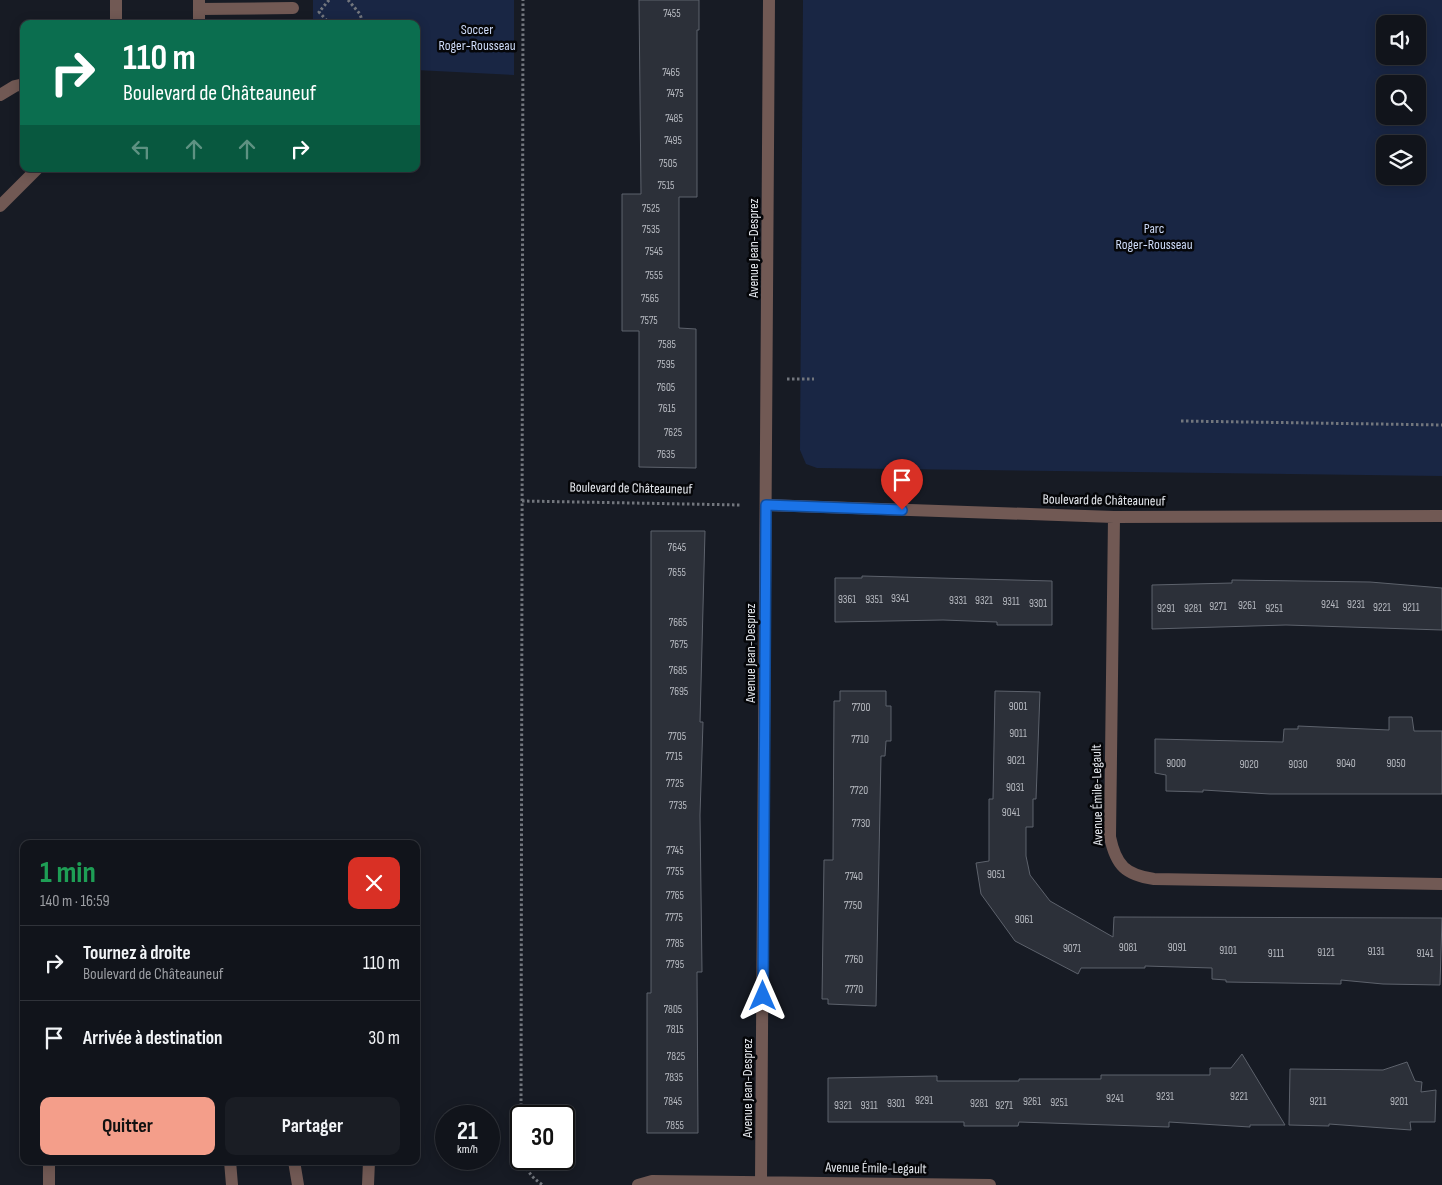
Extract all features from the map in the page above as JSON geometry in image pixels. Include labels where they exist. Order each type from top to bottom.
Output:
[{"type":"street","points":[[116,0],[116,20]]},
{"type":"street","name":"Avenue Jean-Desprez","points":[[761,1181],[769,0]]},
{"type":"street","points":[[199,20],[200,4],[293,8]]},
{"type":"street","points":[[0,95],[20,85]]},
{"type":"street","points":[[0,206],[33,172]]},
{"type":"street","name":"Boulevard de Châteauneuf","points":[[766,505],[1114,517],[1442,516]]},
{"type":"street","name":"Avenue Émile-Legault","points":[[1114,517],[1110,837],[1114,854],[1122,867],[1137,877],[1154,879],[1442,884]]},
{"type":"street","points":[[49,1165],[49,1185]]},
{"type":"street","points":[[230,1165],[232,1185]]},
{"type":"street","points":[[295,1165],[298,1185]]},
{"type":"street","points":[[368,1185],[369,1165]]},
{"type":"street","points":[[638,1185],[652,1180],[761,1181]]},
{"type":"street","name":"Avenue Émile-Legault","points":[[761,1181],[990,1185]]},
{"type":"path","points":[[326,20],[319,12],[329,0]]},
{"type":"path","points":[[348,0],[360,14],[362,20]]},
{"type":"path","points":[[521,1105],[523,0]]},
{"type":"path","points":[[767,378],[814,379]]},
{"type":"path","points":[[1181,421],[1442,425]]},
{"type":"path","name":"Boulevard de Châteauneuf","points":[[522,501],[741,505]]},
{"type":"path","points":[[527,1170],[543,1185]]},
{"type":"green space","name":"Soccer Roger-Rousseau","points":[[313,0],[514,0],[514,75],[420,70],[420,20],[313,20]]},
{"type":"green space","name":"Parc Roger-Rousseau","points":[[803,0],[1442,0],[1442,476],[817,468],[806,464],[800,450]]},
{"type":"building","points":[[639,0],[699,0],[699,30],[697,30],[697,197],[679,197],[679,328],[696,329],[696,468],[639,467],[639,331],[622,331],[622,194],[641,194]]},
{"type":"building","points":[[651,531],[705,531],[700,722],[703,722],[700,815],[702,972],[697,972],[698,1133],[647,1133],[647,993],[651,993]]},
{"type":"building","points":[[862,576],[1052,581],[1052,625],[997,625],[997,622],[943,620],[835,622],[835,578],[862,578]]},
{"type":"building","points":[[1232,580],[1370,582],[1442,588],[1442,630],[1286,625],[1152,629],[1152,585],[1232,583]]},
{"type":"building","points":[[840,691],[886,691],[886,706],[891,706],[891,741],[886,741],[885,756],[881,756],[876,1006],[828,1004],[828,999],[822,999],[824,860],[833,860],[834,701],[840,701]]},
{"type":"building","points":[[995,691],[1040,692],[1036,799],[1033,799],[1033,827],[1026,827],[1026,856],[1030,875],[1050,901],[1113,937],[1114,917],[1442,918],[1440,985],[1383,984],[1341,980],[1341,984],[1226,982],[1226,980],[1212,979],[1212,968],[1145,966],[1145,968],[1081,968],[1078,974],[1015,941],[981,894],[976,863],[989,861],[989,799],[993,799]]},
{"type":"building","points":[[1389,717],[1412,717],[1414,731],[1442,731],[1442,794],[1270,794],[1203,790],[1203,792],[1166,791],[1166,775],[1155,773],[1155,739],[1283,742],[1284,729],[1298,729],[1298,726],[1389,730]]},
{"type":"building","points":[[1242,1054],[1285,1125],[1250,1125],[1250,1127],[1169,1122],[1169,1127],[1019,1122],[1018,1126],[964,1126],[964,1122],[828,1122],[828,1078],[937,1076],[937,1081],[1019,1081],[1019,1079],[1101,1079],[1101,1075],[1210,1075],[1210,1068],[1231,1068]]},
{"type":"building","points":[[1407,1062],[1415,1081],[1422,1082],[1421,1092],[1436,1090],[1435,1122],[1410,1122],[1411,1130],[1329,1124],[1329,1126],[1289,1125],[1290,1069],[1383,1070]]},
{"type":"route","points":[[763,996],[766,505],[902,510]]}]
